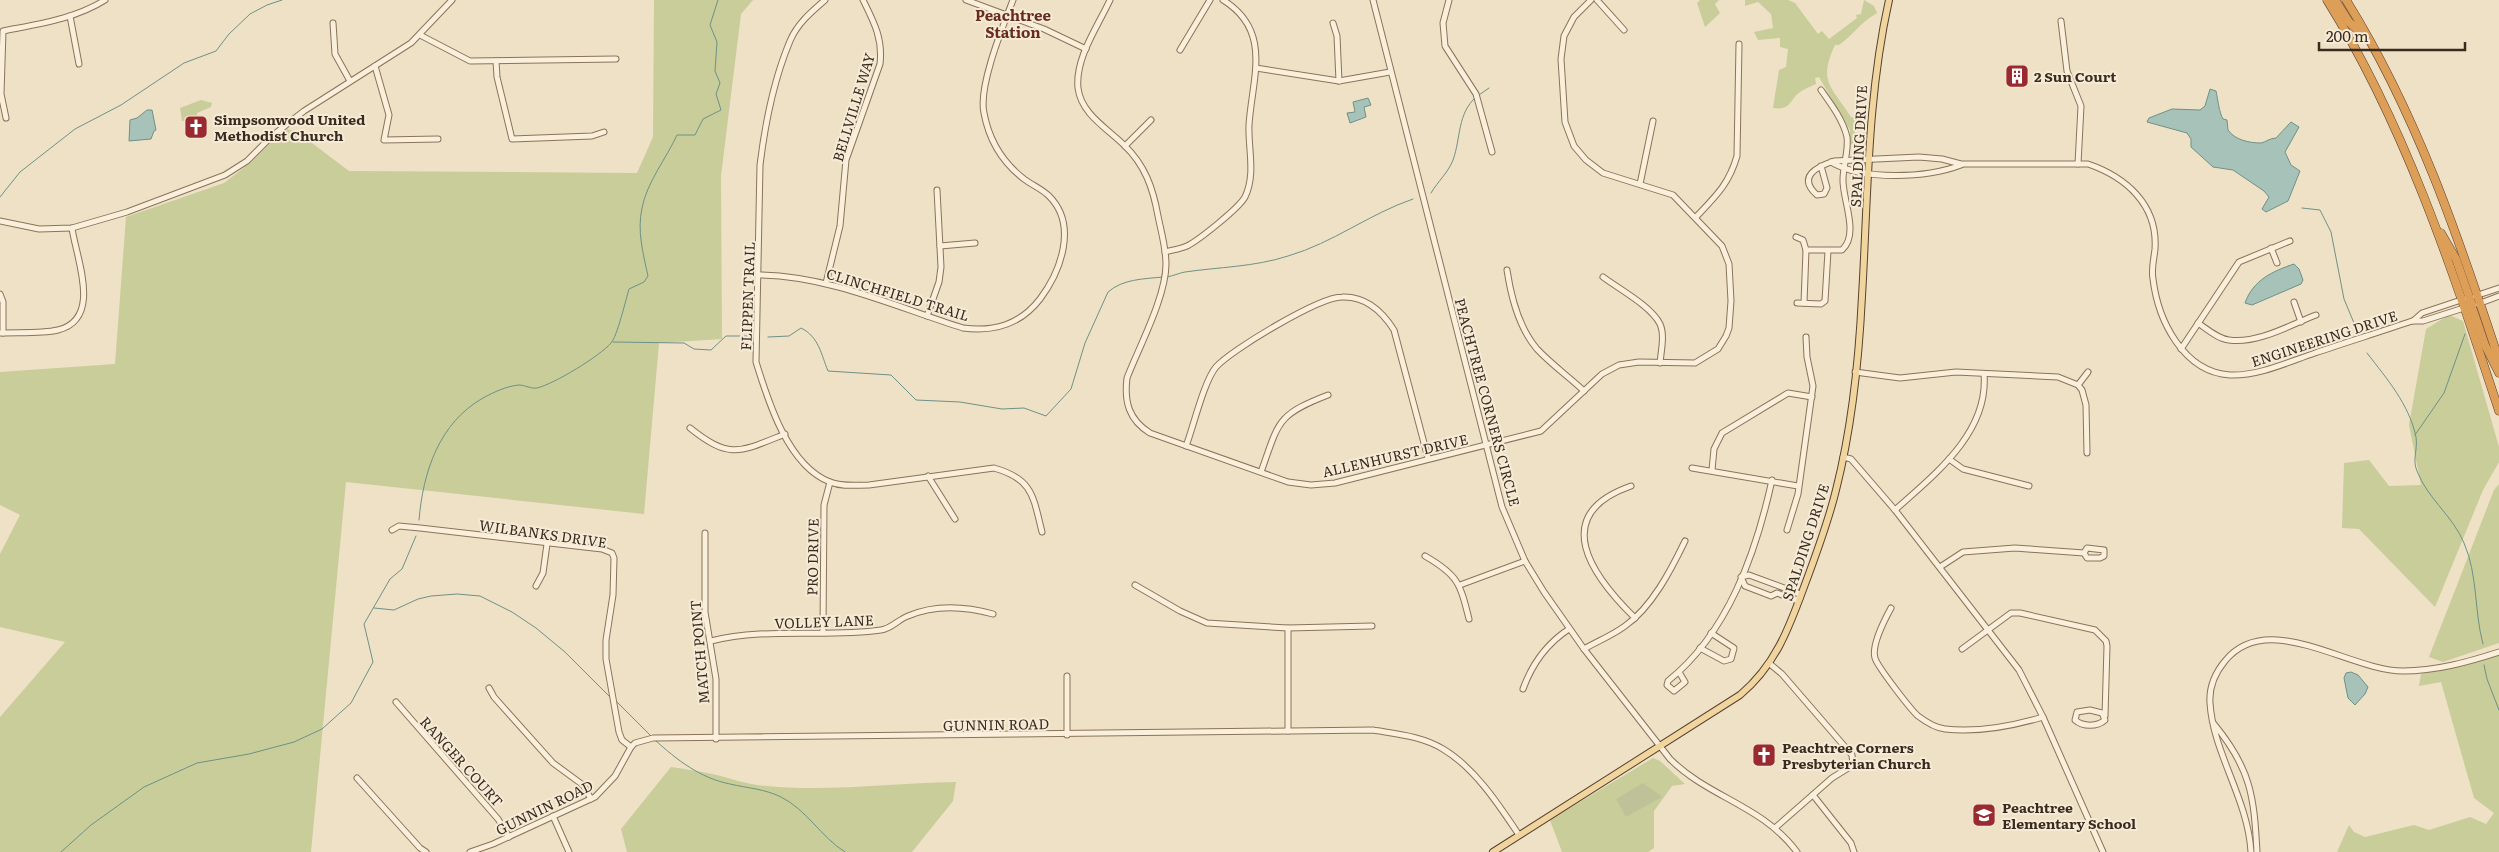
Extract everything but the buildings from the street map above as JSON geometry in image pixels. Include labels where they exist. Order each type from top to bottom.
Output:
[{"type":"highway","points":[[2327,0],[2367,70],[2412,164],[2438,230],[2470,302],[2499,360]]},
{"type":"highway","points":[[2335,0],[2349,22],[2367,39]]},
{"type":"highway","points":[[2346,0],[2396,90],[2428,160],[2455,227],[2470,302],[2499,411]]},
{"type":"highway","points":[[2470,302],[2485,345],[2499,373]]},
{"type":"main road","name":"SPALDING DRIVE","points":[[1493,852],[1740,695],[1753,684],[1770,664],[1789,627],[1830,514],[1843,456],[1855,372],[1862,298],[1875,70],[1889,0]]},
{"type":"street","points":[[6,118],[1,94],[4,31],[70,16],[94,8],[105,0]]},
{"type":"street","points":[[0,222],[39,229],[72,228],[127,212],[225,175],[246,161],[272,136],[304,111],[395,55],[420,35],[452,0]]},
{"type":"street","name":"FLIPPEN TRAIL","points":[[825,0],[806,16],[790,40],[764,134],[760,165],[756,362],[764,386],[793,451],[804,464],[830,482],[849,486],[994,468],[1008,472],[1028,487],[1042,532]]},
{"type":"street","name":"BELLVILLE WAY","points":[[826,283],[840,226],[846,160],[880,64],[882,49],[879,31],[863,0]]},
{"type":"street","points":[[966,0],[1008,14],[1086,49]]},
{"type":"street","name":"CLINCHFIELD TRAIL","points":[[759,275],[792,275],[826,283],[963,328],[982,331],[1017,322],[1028,313],[1041,298],[1062,256],[1065,230],[1056,205],[1048,195],[1008,165],[997,151],[989,133],[983,110],[985,84],[1013,0]]},
{"type":"street","name":"ALLENHURST DRIVE","points":[[1110,0],[1086,49],[1078,74],[1078,90],[1084,106],[1096,120],[1126,146],[1142,166],[1150,182],[1166,264],[1162,288],[1127,378],[1125,394],[1128,410],[1139,426],[1150,433],[1288,482],[1311,485],[1335,483],[1541,431],[1602,374],[1619,365],[1639,362],[1695,363],[1711,355],[1722,343],[1729,328],[1729,264],[1722,246],[1673,195],[1602,173],[1586,160],[1574,146],[1565,122],[1561,58],[1564,36],[1574,17],[1591,0]]},
{"type":"street","points":[[1180,50],[1210,0]]},
{"type":"street","points":[[1165,252],[1187,246],[1236,209],[1244,198],[1250,181],[1249,126],[1257,53],[1251,32],[1236,10],[1223,0]]},
{"type":"street","name":"PEACHTREE CORNERS CIRCLE","points":[[1373,0],[1502,507],[1525,561],[1569,629],[1659,746],[1693,780],[1752,811],[1775,828],[1797,852]]},
{"type":"street","points":[[1449,0],[1443,23],[1446,46],[1476,94],[1492,152]]},
{"type":"street","points":[[1597,0],[1624,30]]},
{"type":"street","points":[[70,16],[79,64]]},
{"type":"street","points":[[2061,21],[2067,72],[2081,106],[2078,164]]},
{"type":"street","points":[[333,23],[335,54],[350,81]]},
{"type":"street","points":[[1333,23],[1337,36],[1339,81]]},
{"type":"street","points":[[420,35],[470,61],[616,60]]},
{"type":"street","points":[[1696,217],[1723,189],[1733,172],[1738,156],[1739,44]]},
{"type":"street","points":[[496,61],[497,77],[512,139],[592,136],[604,132]]},
{"type":"street","points":[[375,66],[389,115],[384,140],[438,139]]},
{"type":"street","points":[[1256,68],[1339,81],[1390,72]]},
{"type":"street","points":[[1806,250],[1842,250],[1848,241],[1850,219],[1843,186],[1847,138],[1838,117],[1821,90]]},
{"type":"street","points":[[1126,146],[1151,120]]},
{"type":"street","points":[[1640,184],[1653,121]]},
{"type":"street","name":"ENGINEERING DRIVE","points":[[1821,166],[1844,160],[1869,161],[1919,157],[1942,159],[1961,164],[2078,164],[2098,168],[2120,178],[2131,186],[2151,219],[2155,242],[2152,277],[2157,302],[2169,333],[2190,357],[2217,372],[2229,375],[2249,374],[2412,321],[2423,321],[2499,288]]},
{"type":"street","points":[[1831,162],[1844,170]]},
{"type":"street","name":"ENGINEERING DRIVE","points":[[1844,170],[1915,176],[1935,173],[1961,164]]},
{"type":"street","points":[[1821,166],[1827,188],[1824,194],[1817,195],[1812,190],[1808,181],[1811,173],[1821,166]]},
{"type":"street","points":[[927,316],[939,282],[940,246],[937,190]]},
{"type":"street","points":[[0,294],[3,302],[1,333],[58,330],[72,324],[81,311],[85,292],[72,228]]},
{"type":"street","points":[[1796,237],[1803,240],[1806,250],[1804,303]]},
{"type":"street","points":[[2181,348],[2240,262],[2290,241]]},
{"type":"street","points":[[940,246],[975,243]]},
{"type":"street","points":[[2271,248],[2277,263]]},
{"type":"street","points":[[1797,303],[1821,304],[1825,301],[1828,251]]},
{"type":"street","points":[[1507,270],[1518,317],[1527,335],[1538,350],[1584,391]]},
{"type":"street","points":[[1604,277],[1650,311],[1660,324],[1663,340],[1660,362]]},
{"type":"street","points":[[1186,446],[1214,369],[1232,352],[1307,309],[1342,296],[1372,305],[1384,314],[1394,330],[1428,458]]},
{"type":"street","name":"ENGINEERING DRIVE","points":[[2412,321],[2422,313],[2499,296]]},
{"type":"street","points":[[2294,302],[2300,322]]},
{"type":"street","points":[[2198,323],[2228,340],[2245,340],[2268,334],[2316,316]]},
{"type":"street","points":[[1787,530],[1798,494],[1812,397],[1813,377],[1807,357],[1806,337]]},
{"type":"street","points":[[1855,372],[1900,378],[1956,372],[2058,377],[2078,385],[2086,405],[2087,453]]},
{"type":"street","points":[[2078,385],[2088,372]]},
{"type":"street","points":[[1895,510],[1916,493],[1950,459],[1977,419],[1983,399],[1984,374]]},
{"type":"street","points":[[1712,470],[1714,449],[1722,433],[1788,393],[1812,397]]},
{"type":"street","points":[[1261,472],[1276,429],[1290,412],[1328,395]]},
{"type":"street","points":[[690,428],[725,451],[746,450],[785,434]]},
{"type":"street","points":[[1843,456],[1851,459],[1895,510],[2019,670],[2043,717],[2103,852]]},
{"type":"street","points":[[1950,459],[1963,469],[2029,486]]},
{"type":"street","points":[[1692,468],[1772,480],[1798,486]]},
{"type":"street","points":[[928,476],[955,519]]},
{"type":"street","points":[[1678,672],[1700,648],[1722,616],[1741,577],[1764,520],[1772,480]]},
{"type":"street","name":"PRO DRIVE","points":[[823,632],[824,505],[830,482]]},
{"type":"street","points":[[1631,486],[1618,490],[1594,508],[1584,522],[1582,537],[1588,555],[1608,588],[1635,618]]},
{"type":"street","name":"WILBANKS DRIVE","points":[[392,530],[399,526],[602,549],[612,553],[614,558],[614,595],[606,640],[606,659],[619,732],[622,740],[631,747]]},
{"type":"street","name":"MATCH POINT","points":[[705,533],[704,612],[711,641],[716,679],[716,739]]},
{"type":"street","points":[[1584,649],[1624,628],[1635,618],[1648,603],[1685,541]]},
{"type":"street","points":[[536,586],[543,573],[547,544]]},
{"type":"street","points":[[1940,567],[1963,552],[2015,548],[2084,553]]},
{"type":"street","points":[[1425,556],[1444,567],[1460,585],[1469,619]]},
{"type":"street","points":[[1460,585],[1525,561]]},
{"type":"street","points":[[1749,575],[1798,593],[1800,598],[1795,600],[1777,593],[1770,596],[1745,586],[1741,577],[1749,575]]},
{"type":"street","points":[[1135,585],[1180,611],[1207,623],[1288,628],[1372,626]]},
{"type":"street","points":[[1777,593],[1779,587]]},
{"type":"street","name":"VOLLEY LANE","points":[[711,641],[737,634],[884,630],[907,616],[947,606],[972,608],[993,614]]},
{"type":"street","points":[[1891,608],[1883,622],[1875,648],[1875,658],[1883,672],[1916,714],[1932,725],[1944,730],[1988,728],[2043,717]]},
{"type":"street","points":[[1962,649],[2011,613],[2020,613],[2094,630],[2106,641],[2107,646],[2105,720],[2098,725],[2085,725],[2079,723],[2075,716],[2079,711],[2090,710],[2099,711],[2105,716]]},
{"type":"street","points":[[1288,628],[1288,731]]},
{"type":"street","points":[[1523,689],[1528,675],[1542,652],[1553,639],[1569,629]]},
{"type":"street","points":[[1700,648],[1724,661],[1731,659],[1734,648],[1711,633]]},
{"type":"street","points":[[2251,852],[2246,816],[2213,721],[2210,696],[2219,669],[2240,648],[2260,640],[2282,640],[2376,666],[2402,671],[2464,663],[2499,652]]},
{"type":"street","points":[[1770,664],[1782,674],[1852,755],[1852,765],[1775,828]]},
{"type":"street","points":[[1066,676],[1067,735]]},
{"type":"street","points":[[489,688],[494,697],[553,763],[583,785],[591,799]]},
{"type":"street","name":"RANGER COURT","points":[[396,702],[498,819],[509,837]]},
{"type":"street","points":[[2213,721],[2240,762],[2247,778],[2255,805],[2257,852]]},
{"type":"street","name":"GUNNIN ROAD","points":[[470,852],[509,837],[591,799],[606,788],[635,743],[654,738],[716,739],[1373,730],[1411,736],[1442,748],[1461,762],[1489,794],[1519,835]]},
{"type":"street","points":[[358,778],[420,848],[426,852]]},
{"type":"street","points":[[1813,795],[1852,843],[1854,852]]},
{"type":"street","points":[[553,816],[569,852]]},
{"type":"green space","points":[[654,0],[753,0],[741,14],[721,176],[722,339],[659,343],[644,514],[346,482],[311,852],[0,852],[0,717],[65,642],[0,627],[0,554],[20,515],[0,505],[0,372],[115,364],[126,217],[224,183],[250,163],[285,129],[296,131],[349,171],[637,173],[653,137]]},
{"type":"green space","points":[[1700,0],[1719,0],[1715,4],[1720,13],[1705,27],[1697,3]]},
{"type":"green space","points":[[1745,0],[1788,0],[1795,3],[1818,34],[1822,31],[1829,39],[1857,18],[1856,15],[1861,14],[1864,0],[1874,6],[1877,13],[1839,45],[1835,45],[1828,67],[1827,76],[1829,83],[1838,98],[1851,117],[1862,119],[1860,130],[1855,131],[1854,145],[1850,144],[1850,130],[1819,77],[1815,78],[1816,84],[1800,92],[1790,104],[1783,108],[1773,108],[1779,70],[1786,67],[1788,49],[1780,47],[1780,38],[1758,40],[1754,32],[1773,28],[1771,14],[1758,2],[1745,6]]},
{"type":"green space","points":[[201,100],[212,103],[211,107],[197,113],[197,119],[182,121],[180,108]]},
{"type":"green space","points":[[2449,315],[2463,321],[2499,447],[2499,462],[2483,490],[2435,607],[2359,529],[2342,528],[2344,463],[2369,460],[2389,486],[2421,485],[2409,425],[2426,329]]},
{"type":"green space","points":[[2499,484],[2499,643],[2443,662],[2429,657],[2494,490]]},
{"type":"green space","points":[[2499,655],[2499,852],[2337,852],[2349,825],[2354,832],[2365,837],[2414,825],[2429,830],[2470,817],[2486,824],[2494,813],[2474,798],[2441,682],[2419,686],[2421,674]]},
{"type":"green space","points":[[1653,758],[1660,761],[1685,784],[1672,786],[1654,811],[1654,848],[1648,852],[1562,852],[1550,820]]},
{"type":"green space","points":[[671,767],[707,773],[751,784],[782,787],[832,788],[956,782],[953,801],[912,852],[627,852],[621,829]]},
{"type":"green space","points":[[1643,783],[1662,797],[1626,817],[1616,799]]},
{"type":"water","points":[[2210,89],[2216,91],[2220,113],[2223,119],[2227,120],[2228,130],[2238,139],[2261,143],[2276,138],[2291,122],[2299,127],[2285,152],[2291,165],[2300,171],[2288,201],[2266,212],[2262,209],[2269,197],[2264,191],[2233,170],[2213,167],[2191,147],[2191,139],[2187,133],[2147,122],[2149,118],[2172,109],[2200,110],[2205,106]]},
{"type":"water","points":[[1368,98],[1371,105],[1364,107],[1366,117],[1350,123],[1347,113],[1355,112],[1353,102]]},
{"type":"water","points":[[147,110],[152,110],[156,130],[151,139],[129,141],[130,120],[137,118]]},
{"type":"water","points":[[2294,264],[2299,269],[2303,280],[2301,284],[2252,305],[2245,303],[2258,282],[2271,273]]},
{"type":"water","points":[[2351,672],[2358,675],[2368,687],[2365,694],[2355,705],[2348,698],[2344,678],[2346,673]]},
{"type":"waterway","points":[[0,197],[20,172],[75,129],[121,105],[184,63],[216,51],[229,34],[250,14],[282,0]]},
{"type":"waterway","points":[[419,520],[424,484],[436,450],[444,435],[468,408],[483,398],[505,388],[519,385],[537,388],[554,381],[576,369],[611,343],[619,326],[629,289],[644,282],[648,276],[641,242],[640,225],[644,198],[652,180],[677,135],[695,135],[703,119],[721,110],[716,94],[720,83],[715,71],[717,42],[710,25],[718,0]]},
{"type":"waterway","points":[[1479,95],[1489,88]]},
{"type":"waterway","points":[[1431,193],[1451,165],[1456,152],[1462,119],[1476,97]]},
{"type":"waterway","points":[[1167,277],[1185,272],[1275,260],[1288,256],[1320,244],[1381,212],[1413,199]]},
{"type":"waterway","points":[[2302,208],[2320,210],[2331,232],[2344,299],[2354,323]]},
{"type":"waterway","points":[[768,337],[789,336],[801,328],[816,341],[828,371],[891,375],[916,400],[960,402],[1002,409],[1024,408],[1046,416],[1071,389],[1085,343],[1108,292],[1127,282],[1163,277]]},
{"type":"waterway","points":[[2415,435],[2444,393],[2465,334]]},
{"type":"waterway","points":[[613,342],[684,343],[694,349],[711,350],[726,336],[749,336]]},
{"type":"waterway","points":[[2367,353],[2396,392],[2413,425],[2416,437],[2415,463],[2421,481],[2453,524],[2464,543],[2472,568],[2483,644]]},
{"type":"waterway","points":[[61,852],[91,825],[144,787],[197,763],[249,754],[294,742],[322,729],[351,703],[373,662],[364,624],[390,579],[402,569],[416,536]]},
{"type":"waterway","points":[[374,608],[394,610],[418,599],[431,596],[457,594],[480,596],[512,612],[536,628],[565,652],[611,698]]},
{"type":"waterway","points":[[2484,665],[2487,679],[2499,710]]},
{"type":"waterway","points":[[616,701],[652,737]]},
{"type":"waterway","points":[[655,740],[680,761],[699,773],[719,781],[775,794],[790,802],[836,846],[845,852]]},
{"type":"place","name":"2 Sun Court","points":[[2017,76]]},
{"type":"place","name":"Simpsonwood United Methodist Church","points":[[196,127]]},
{"type":"place","name":"Peachtree Corners Presbyterian Church","points":[[1764,755]]},
{"type":"place","name":"Peachtree Elementary School","points":[[1984,815]]},
{"type":"district","name":"Peachtree Station","points":[[1013,22]]}]
